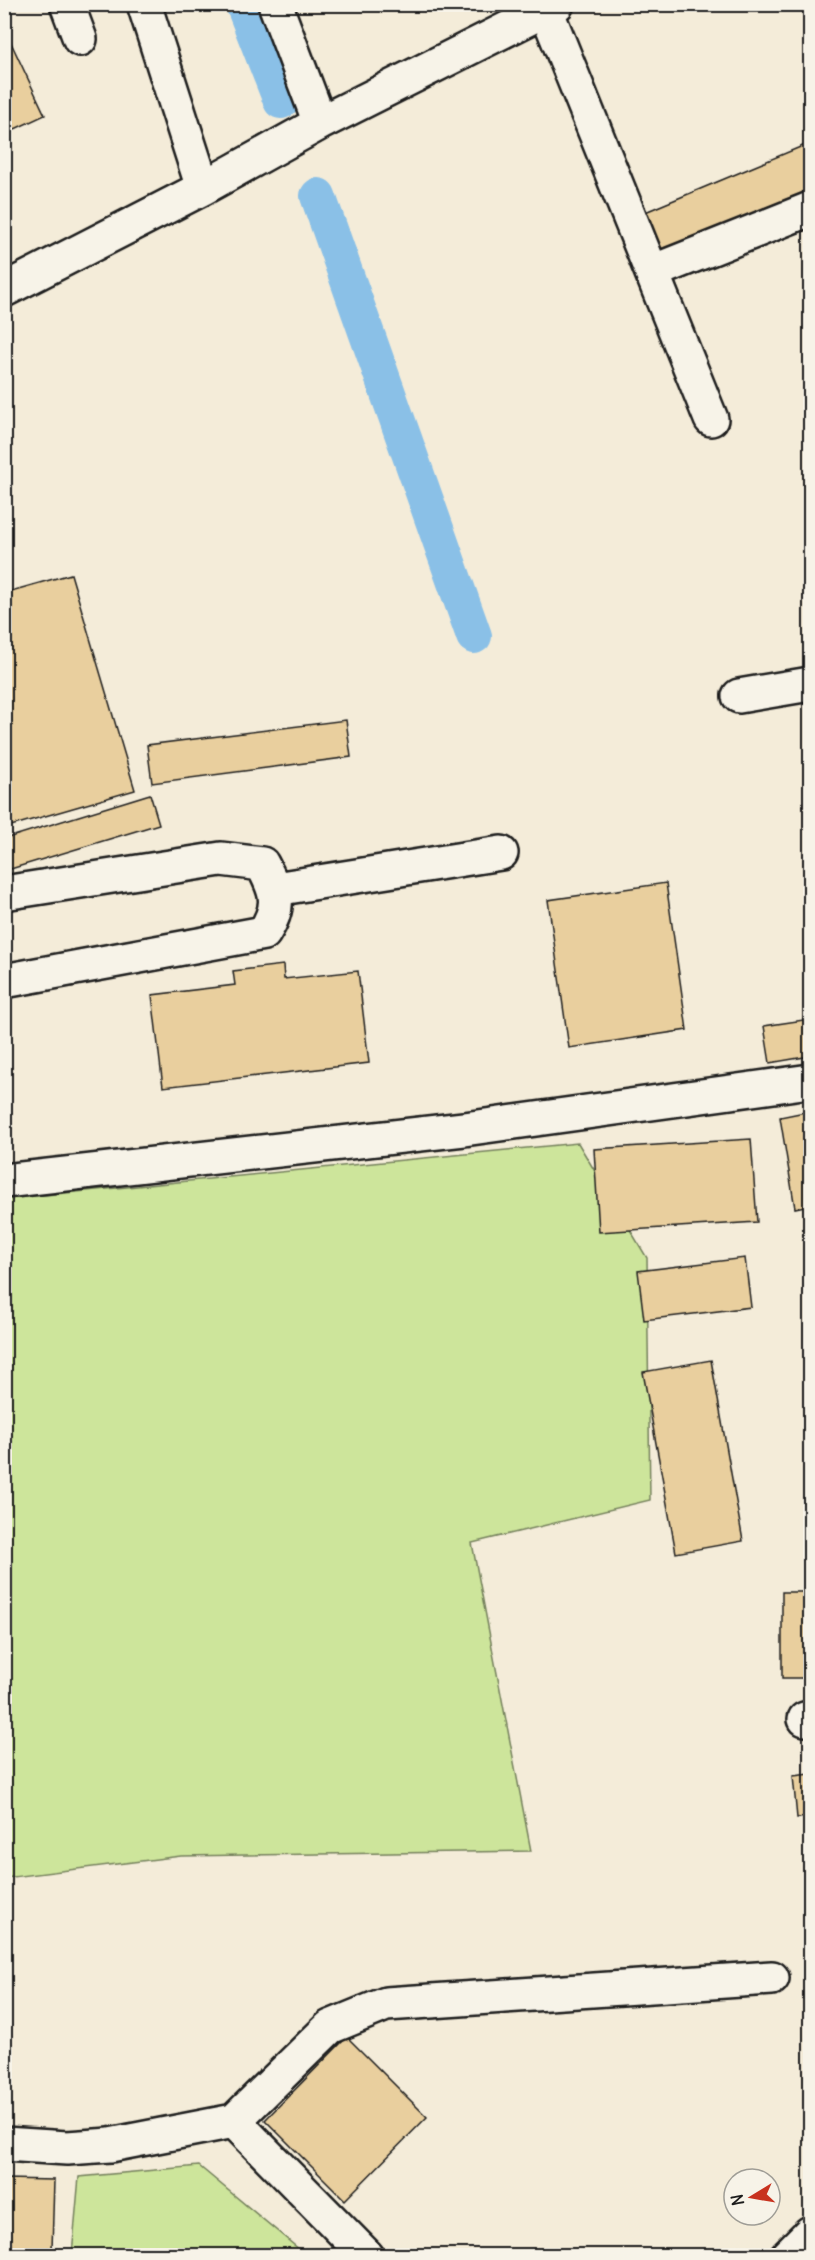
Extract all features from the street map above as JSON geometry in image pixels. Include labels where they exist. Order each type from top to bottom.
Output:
[{"type":"street","points":[[67,4],[80,39]]},
{"type":"street","points":[[144,4],[203,189]]},
{"type":"street","points":[[275,4],[320,123]]},
{"type":"street","points":[[4,290],[203,189],[320,123],[552,7],[652,272],[711,419]]},
{"type":"street","points":[[652,272],[810,209]]},
{"type":"street","points":[[739,696],[810,684]]},
{"type":"street","points":[[275,889],[501,853]]},
{"type":"street","points":[[4,893],[221,859],[262,864],[275,889],[274,917],[264,933],[4,981]]},
{"type":"street","points":[[4,1181],[464,1130],[810,1081]]},
{"type":"street","points":[[4,2144],[67,2148],[110,2145],[234,2121],[330,2027],[386,2004],[772,1978]]},
{"type":"street","points":[[234,2121],[367,2256]]},
{"type":"street","points":[[787,2256],[810,2233]]},
{"type":"green space","points":[[578,1143],[647,1258],[650,1500],[472,1543],[531,1851],[181,1856],[5,1878],[4,1199]]},
{"type":"green space","points":[[199,2166],[306,2255],[72,2255],[79,2177]]},
{"type":"building","points":[[4,28],[45,115],[4,134]]},
{"type":"building","points":[[810,143],[810,199],[662,261],[643,213]]},
{"type":"building","points":[[71,574],[135,790],[4,828],[4,593]]},
{"type":"building","points":[[346,720],[351,757],[152,783],[147,745]]},
{"type":"building","points":[[150,794],[159,824],[4,871],[4,839]]},
{"type":"building","points":[[666,883],[687,1030],[569,1048],[548,900]]},
{"type":"building","points":[[283,965],[284,979],[358,971],[369,1063],[163,1087],[152,995],[235,985],[233,971]]},
{"type":"building","points":[[810,1019],[810,1056],[770,1063],[764,1026]]},
{"type":"building","points":[[810,1111],[810,1205],[795,1208],[780,1117]]},
{"type":"building","points":[[751,1139],[757,1222],[599,1232],[594,1149]]},
{"type":"building","points":[[745,1258],[751,1307],[644,1320],[638,1271]]},
{"type":"building","points":[[711,1360],[743,1541],[676,1553],[643,1372]]},
{"type":"building","points":[[782,1592],[810,1592],[810,1678],[782,1678]]},
{"type":"building","points":[[810,1774],[810,1817],[797,1818],[793,1776]]},
{"type":"building","points":[[347,2037],[427,2117],[345,2200],[265,2120]]},
{"type":"building","points":[[4,2179],[54,2180],[52,2249],[4,2248]]},
{"type":"waterway","points":[[243,4],[281,101]]},
{"type":"waterway","points":[[318,196],[474,636]]}]
